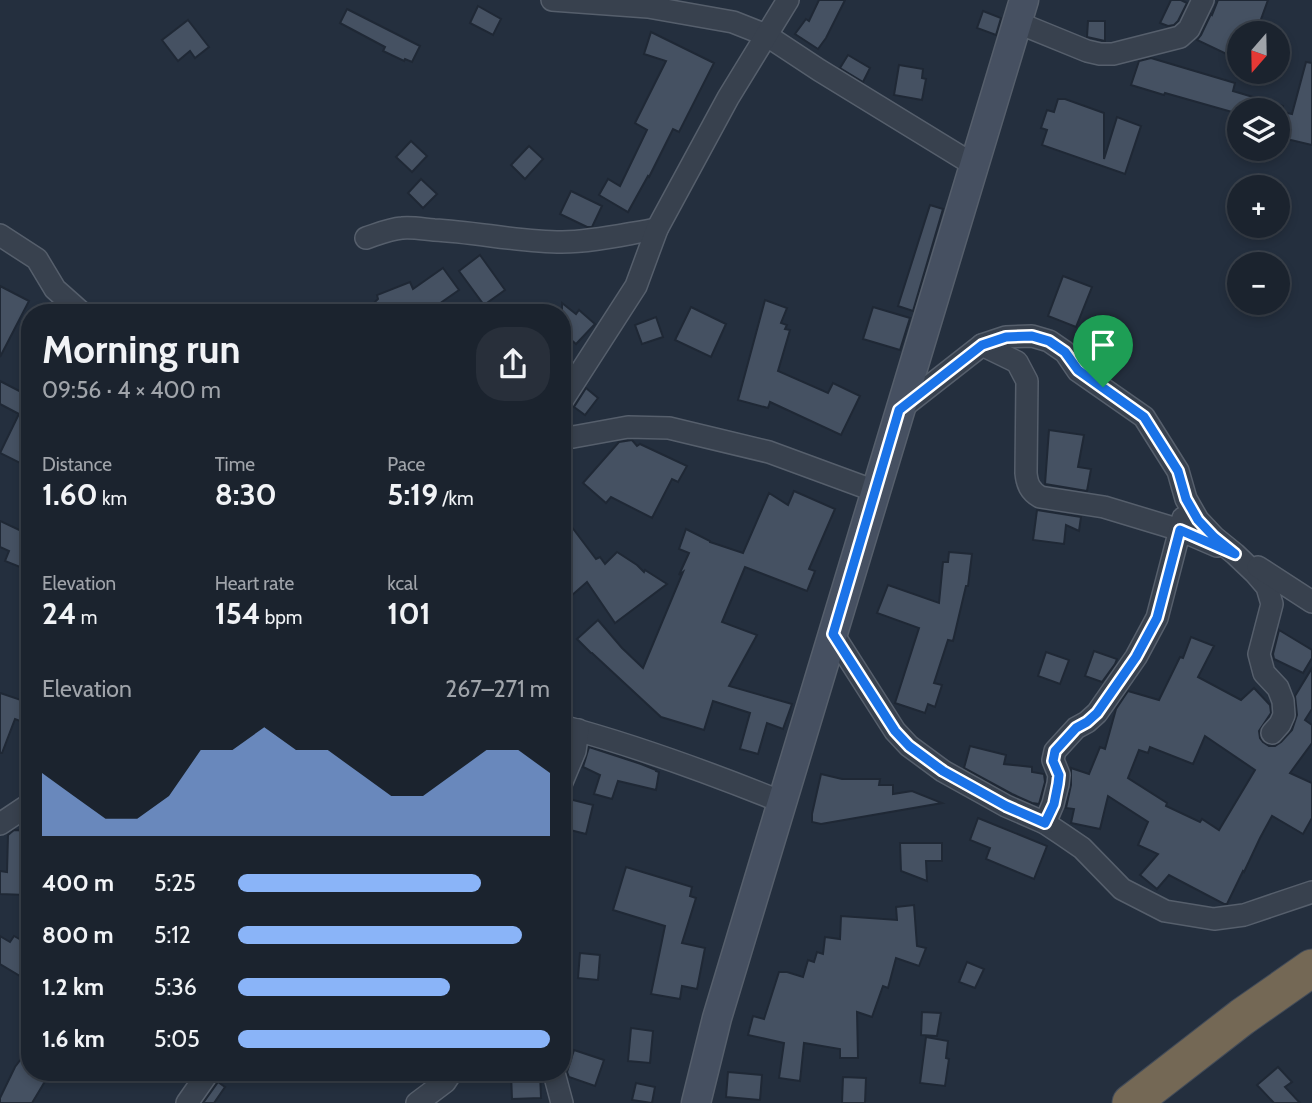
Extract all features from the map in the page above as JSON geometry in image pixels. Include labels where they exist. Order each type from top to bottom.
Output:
[{"type":"highway","points":[[1131,1103],[1242,1017],[1312,968]]},
{"type":"street","points":[[552,0],[648,7],[733,22],[766,35],[974,165]]},
{"type":"street","points":[[571,387],[636,286],[657,229],[728,98],[788,0]]},
{"type":"street","points":[[696,1103],[718,1018],[782,802],[1020,11],[1087,51],[1113,54],[1180,37],[1189,29],[1203,0]]},
{"type":"street","points":[[366,238],[386,230],[403,228],[562,242],[604,239],[657,229]]},
{"type":"street","points":[[0,235],[37,259],[55,289],[72,304]]},
{"type":"street","points":[[899,410],[982,345],[1006,337],[1032,336],[1049,341],[1065,352],[1078,370],[1144,417],[1178,471],[1186,499],[1198,520],[1268,587],[1272,604],[1259,654],[1264,673],[1278,688],[1284,715],[1272,733]]},
{"type":"street","points":[[982,345],[1017,362],[1027,381],[1026,473],[1031,492],[1040,497],[1104,507],[1180,530],[1235,554],[1312,602]]},
{"type":"street","points":[[571,437],[628,427],[669,428],[769,452],[875,491]]},
{"type":"street","points":[[1045,823],[1054,804],[1058,784],[1059,775],[1053,761],[1055,751],[1076,728],[1097,713],[1136,657],[1157,618],[1186,499]]},
{"type":"street","points":[[833,634],[895,731],[909,746],[943,771],[1006,806],[1045,823],[1082,848],[1122,889],[1165,911],[1214,919],[1244,915],[1312,892]]},
{"type":"street","points":[[571,728],[706,771],[782,802]]},
{"type":"street","points":[[571,733],[575,751],[571,761]]},
{"type":"street","points":[[0,824],[21,810]]},
{"type":"street","points":[[187,1103],[202,1081]]},
{"type":"street","points":[[417,1103],[446,1081]]},
{"type":"street","points":[[556,1081],[562,1103]]},
{"type":"building","points":[[819,0],[845,0],[818,49],[795,34],[806,19],[809,21]]},
{"type":"building","points":[[1171,0],[1187,3],[1178,21],[1168,26],[1160,23]]},
{"type":"building","points":[[1218,0],[1268,0],[1260,21],[1227,21],[1227,54],[1197,40]]},
{"type":"building","points":[[478,6],[501,19],[493,35],[470,23]]},
{"type":"building","points":[[347,9],[420,46],[412,62],[383,51],[385,47],[340,23]]},
{"type":"building","points":[[983,11],[1001,18],[996,35],[977,28]]},
{"type":"building","points":[[188,20],[209,47],[195,58],[190,51],[178,61],[162,40]]},
{"type":"building","points":[[1088,21],[1105,21],[1105,41],[1087,37]]},
{"type":"building","points":[[651,32],[714,63],[679,132],[673,129],[628,212],[599,195],[608,179],[620,186],[647,130],[635,123],[666,61],[644,54]]},
{"type":"building","points":[[848,55],[870,68],[863,82],[840,68]]},
{"type":"building","points":[[1151,58],[1227,81],[1227,84],[1235,84],[1233,91],[1256,98],[1227,98],[1227,111],[1131,85],[1139,61]]},
{"type":"building","points":[[1306,62],[1312,63],[1312,145],[1290,140],[1292,114]]},
{"type":"building","points":[[899,65],[923,69],[922,78],[926,79],[922,100],[894,95]]},
{"type":"building","points":[[1058,99],[1104,113],[1104,159],[1117,117],[1141,126],[1125,174],[1042,145],[1047,130],[1041,128],[1047,110],[1054,112]]},
{"type":"building","points":[[411,141],[427,156],[412,172],[396,157]]},
{"type":"building","points":[[529,146],[543,159],[525,179],[511,165]]},
{"type":"building","points":[[421,179],[437,194],[423,208],[408,193]]},
{"type":"building","points":[[571,191],[602,206],[592,227],[560,214]]},
{"type":"building","points":[[930,205],[943,209],[913,311],[898,306]]},
{"type":"building","points":[[480,255],[505,290],[483,304],[459,271]]},
{"type":"building","points":[[443,268],[459,290],[439,304],[373,304],[378,299],[377,295],[410,282],[413,289]]},
{"type":"building","points":[[1063,276],[1092,287],[1076,327],[1048,316]]},
{"type":"building","points":[[0,286],[29,301],[27,304],[21,304],[21,316],[0,357]]},
{"type":"building","points":[[765,300],[787,308],[781,323],[787,325],[785,329],[790,330],[778,371],[828,393],[833,383],[860,396],[841,435],[770,402],[768,408],[738,400]]},
{"type":"building","points":[[691,307],[726,324],[711,357],[675,340]]},
{"type":"building","points":[[873,307],[910,318],[900,350],[863,339]]},
{"type":"building","points":[[571,310],[576,314],[579,310],[595,324],[576,344],[571,340]]},
{"type":"building","points":[[656,317],[663,337],[642,344],[635,325]]},
{"type":"building","points":[[0,381],[21,392],[21,464],[0,453],[19,414],[0,404]]},
{"type":"building","points":[[586,388],[598,398],[585,415],[574,407]]},
{"type":"building","points":[[1049,430],[1084,435],[1078,467],[1091,469],[1087,491],[1045,484]]},
{"type":"building","points":[[632,440],[637,446],[640,444],[687,466],[678,482],[672,479],[652,518],[611,497],[606,503],[583,483],[619,442]]},
{"type":"building","points":[[794,491],[835,509],[809,569],[815,571],[807,591],[745,567],[722,622],[757,635],[729,686],[792,704],[783,729],[767,723],[758,754],[740,749],[750,713],[713,701],[704,730],[661,717],[577,639],[598,620],[643,668],[689,553],[679,549],[686,529],[710,542],[743,553],[769,493],[788,505]]},
{"type":"building","points":[[1037,510],[1081,517],[1079,531],[1066,525],[1064,544],[1033,540]]},
{"type":"building","points":[[0,521],[21,531],[21,567],[5,561],[9,551],[0,547]]},
{"type":"building","points":[[571,526],[596,559],[600,557],[605,564],[617,552],[644,572],[645,570],[667,584],[615,623],[587,582],[571,596]]},
{"type":"building","points":[[949,552],[972,554],[968,586],[953,641],[948,640],[934,683],[942,685],[935,707],[928,704],[925,713],[895,703],[919,628],[877,613],[888,585],[939,603],[943,562],[948,562]]},
{"type":"building","points":[[1279,630],[1312,650],[1312,658],[1303,673],[1274,659]]},
{"type":"building","points":[[1191,637],[1214,646],[1198,677],[1241,700],[1254,688],[1270,705],[1271,713],[1259,731],[1260,738],[1269,746],[1281,742],[1292,730],[1297,715],[1295,696],[1312,668],[1312,709],[1305,720],[1312,725],[1312,743],[1290,773],[1312,783],[1312,818],[1303,834],[1272,816],[1227,904],[1169,875],[1157,889],[1140,875],[1158,854],[1138,845],[1148,822],[1108,796],[1100,829],[1071,823],[1074,809],[1066,808],[1071,785],[1071,768],[1089,774],[1100,747],[1105,749],[1116,709],[1128,691],[1159,700],[1180,657],[1183,658]],"holes":[[[1205,736],[1255,770],[1219,830],[1202,819],[1200,822],[1166,806],[1167,803],[1128,778],[1139,750],[1148,753],[1150,747],[1193,764]]]},
{"type":"building","points":[[1094,651],[1117,659],[1102,682],[1085,676]]},
{"type":"building","points":[[1046,652],[1069,660],[1060,684],[1038,676]]},
{"type":"building","points":[[0,693],[21,700],[21,718],[20,721],[15,719],[0,753]]},
{"type":"building","points":[[970,746],[1006,755],[1004,764],[1032,767],[1032,772],[1044,774],[1045,782],[1039,804],[1012,794],[964,768]]},
{"type":"building","points":[[589,747],[656,770],[659,772],[656,790],[618,781],[612,799],[594,794],[600,775],[583,767]]},
{"type":"building","points":[[821,774],[842,779],[880,779],[879,785],[893,785],[893,794],[912,791],[942,803],[821,824],[812,822]]},
{"type":"building","points":[[571,800],[593,805],[586,834],[571,830]]},
{"type":"building","points":[[978,818],[1047,846],[1034,879],[986,859],[990,848],[970,840]]},
{"type":"building","points":[[14,830],[21,830],[21,895],[0,894],[0,871],[7,872],[8,835]]},
{"type":"building","points":[[900,843],[942,843],[942,861],[926,861],[927,881],[901,871]]},
{"type":"building","points":[[626,867],[692,887],[690,896],[696,898],[682,943],[705,948],[697,989],[682,986],[680,999],[651,994],[665,926],[613,910]]},
{"type":"building","points":[[914,905],[917,946],[926,948],[919,966],[896,958],[888,988],[883,986],[872,1017],[857,1012],[858,1058],[840,1058],[840,1049],[804,1043],[800,1081],[779,1078],[784,1043],[748,1035],[753,1016],[764,1019],[779,972],[803,977],[808,960],[814,962],[817,952],[823,954],[825,937],[840,939],[841,916],[897,920],[896,907]]},
{"type":"building","points":[[0,936],[10,942],[14,936],[21,940],[21,977],[0,964]]},
{"type":"building","points":[[580,953],[600,955],[598,980],[578,978]]},
{"type":"building","points":[[967,962],[984,969],[975,988],[959,982]]},
{"type":"building","points":[[922,1012],[941,1013],[937,1036],[921,1035]]},
{"type":"building","points":[[631,1028],[653,1031],[650,1063],[628,1061]]},
{"type":"building","points":[[926,1037],[948,1041],[946,1058],[949,1059],[945,1086],[920,1083]]},
{"type":"building","points":[[574,1050],[604,1060],[595,1086],[571,1078]]},
{"type":"building","points":[[21,1059],[21,1081],[45,1081],[32,1103],[0,1103]]},
{"type":"building","points":[[1278,1067],[1292,1082],[1285,1087],[1300,1103],[1274,1103],[1257,1085]]},
{"type":"building","points":[[728,1072],[762,1075],[760,1100],[726,1097]]},
{"type":"building","points":[[843,1077],[866,1078],[865,1103],[842,1103]]},
{"type":"building","points":[[511,1081],[540,1081],[541,1098],[512,1099]]},
{"type":"building","points":[[218,1082],[225,1087],[214,1103],[203,1103]]},
{"type":"building","points":[[636,1083],[655,1087],[652,1103],[632,1100]]},
{"type":"route","points":[[1032,336],[1049,341],[1065,352],[1078,370],[1103,387],[1144,417],[1178,471],[1186,499],[1198,520],[1235,554],[1180,530],[1157,618],[1136,657],[1097,713],[1076,728],[1055,751],[1053,761],[1059,775],[1058,784],[1054,804],[1045,823],[1006,806],[943,771],[909,746],[895,731],[833,634],[899,410],[982,345],[1006,337],[1032,336]]}]
